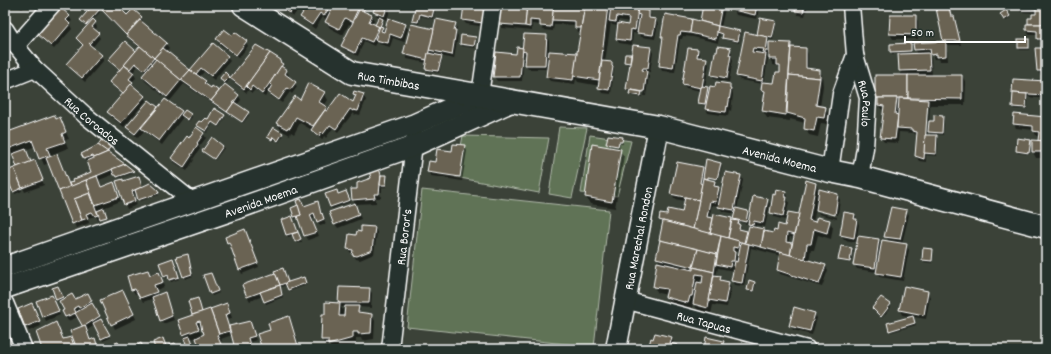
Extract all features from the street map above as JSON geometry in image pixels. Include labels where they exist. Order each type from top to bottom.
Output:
[{"type":"main road","name":"Rua Timbibas","points":[[244,5],[352,73],[480,95]]},
{"type":"main road","name":"Avenida Moema","points":[[480,95],[511,102],[658,127],[830,171],[860,177],[1046,227]]},
{"type":"street","points":[[16,46],[52,5]]},
{"type":"street","points":[[480,95],[493,5]]},
{"type":"street","name":"Rua Paulo","points":[[851,5],[855,56],[868,98],[865,148],[860,177]]},
{"type":"street","name":"Rua Coroados","points":[[5,29],[34,69],[86,116],[192,201]]},
{"type":"street","name":"Rua Paulo","points":[[830,171],[841,94],[855,56]]},
{"type":"street","points":[[5,81],[34,69]]},
{"type":"street","name":"Avenida Moema","points":[[5,267],[415,124],[480,95]]},
{"type":"street","name":"Avenida Moema","points":[[5,288],[414,146],[511,102]]},
{"type":"street","name":"Rua Boror's","points":[[390,349],[414,146],[415,124]]},
{"type":"street","name":"Rua Marechal Rondon","points":[[616,349],[658,127]]},
{"type":"street","name":"Rua Tapuas","points":[[625,300],[807,349]]},
{"type":"street","points":[[5,302],[24,349]]},
{"type":"green space","points":[[559,127],[587,128],[572,198],[549,194]]},
{"type":"green space","points":[[590,135],[631,141],[617,196],[581,193]]},
{"type":"green space","points":[[463,136],[549,138],[539,193],[455,177]]},
{"type":"green space","points":[[422,190],[609,210],[594,347],[407,327]]},
{"type":"building","points":[[93,5],[100,9],[86,25],[80,20]]},
{"type":"building","points":[[105,5],[117,5],[127,15],[133,9],[142,17],[126,35],[101,9]]},
{"type":"building","points":[[278,5],[296,5],[290,13]]},
{"type":"building","points":[[308,5],[331,5],[324,16],[320,13],[312,25],[300,17]]},
{"type":"building","points":[[331,5],[350,5],[358,9],[352,22],[345,18],[339,29],[325,22],[331,10],[328,9]]},
{"type":"building","points":[[376,5],[388,5],[384,16],[373,12]]},
{"type":"building","points":[[416,5],[434,9],[432,17],[420,14],[418,22],[412,21]]},
{"type":"building","points":[[464,5],[486,5],[483,23],[462,20]]},
{"type":"building","points":[[500,5],[527,5],[525,26],[499,24]]},
{"type":"building","points":[[527,5],[554,5],[551,27],[540,26],[540,21],[530,20],[530,27],[525,26]]},
{"type":"building","points":[[554,5],[585,5],[581,28],[575,28],[575,21],[552,20]]},
{"type":"building","points":[[585,5],[608,6],[599,80],[573,76]]},
{"type":"building","points":[[586,5],[615,5],[615,7]]},
{"type":"building","points":[[615,5],[645,5],[644,10],[615,7]]},
{"type":"building","points":[[703,5],[722,5],[718,26],[700,21]]},
{"type":"building","points":[[734,5],[757,5],[755,15],[733,10]]},
{"type":"building","points":[[792,5],[805,5],[803,12],[795,11],[796,6]]},
{"type":"building","points":[[1017,5],[1046,5],[1046,24],[1028,24],[1028,18],[1032,18],[1032,14],[1036,14],[1036,9],[1017,7]]},
{"type":"building","points":[[59,6],[70,16],[66,20],[70,24],[51,46],[36,33]]},
{"type":"building","points":[[361,6],[365,8],[363,11],[372,15],[369,22],[379,26],[372,42],[362,38],[355,53],[341,46]]},
{"type":"building","points":[[611,6],[638,9],[635,30],[631,29],[630,41],[616,39],[618,23],[628,25],[629,18],[617,16],[616,22],[609,21]]},
{"type":"building","points":[[936,8],[949,8],[951,16],[954,16],[960,41],[943,41]]},
{"type":"building","points":[[638,9],[649,11],[649,18],[656,19],[653,35],[637,33],[640,15],[637,14]]},
{"type":"building","points":[[1006,10],[1010,16],[1004,20],[1000,14]]},
{"type":"building","points":[[665,14],[692,19],[690,33],[681,32],[680,35],[678,35],[673,68],[659,66],[663,37],[661,37]]},
{"type":"building","points":[[890,15],[916,15],[916,35],[889,34]]},
{"type":"building","points":[[379,17],[383,19],[380,27],[375,25]]},
{"type":"building","points":[[388,18],[406,24],[401,38],[390,34],[388,43],[375,40],[380,26],[383,27],[381,31],[384,32]]},
{"type":"building","points":[[760,18],[776,21],[772,38],[757,35]]},
{"type":"building","points":[[93,19],[96,22],[92,27],[99,33],[89,44],[102,55],[82,78],[66,64],[83,45],[76,38]]},
{"type":"building","points":[[436,19],[456,23],[452,55],[429,50]]},
{"type":"building","points":[[692,19],[718,26],[716,39],[690,33]]},
{"type":"building","points":[[140,20],[167,43],[154,58],[126,35]]},
{"type":"building","points":[[411,24],[434,29],[427,60],[403,54]]},
{"type":"building","points":[[1026,24],[1046,24],[1046,39],[1037,39],[1037,31],[1026,30]]},
{"type":"building","points":[[718,26],[740,31],[738,41],[722,38],[723,34],[717,32]]},
{"type":"building","points":[[224,29],[232,35],[235,32],[247,41],[236,55],[216,39]]},
{"type":"building","points":[[745,32],[768,37],[766,52],[763,52],[764,49],[753,48],[752,52],[766,54],[762,81],[736,76]]},
{"type":"building","points":[[524,34],[547,35],[545,65],[525,65],[526,52],[522,51]]},
{"type":"building","points":[[461,35],[476,37],[474,46],[460,44]]},
{"type":"building","points":[[1018,39],[1029,39],[1029,48],[1018,48]]},
{"type":"building","points":[[125,41],[136,51],[120,70],[108,60]]},
{"type":"building","points":[[946,41],[946,56],[937,57],[937,54],[931,55],[930,49],[914,50],[913,43]]},
{"type":"building","points":[[769,42],[791,43],[786,115],[762,111],[765,91],[761,90],[762,82],[774,83],[776,72],[780,72],[780,65],[777,65],[777,59],[769,59]]},
{"type":"building","points":[[213,43],[228,56],[211,76],[201,68],[196,74],[190,70]]},
{"type":"building","points":[[911,43],[911,51],[890,52],[890,44]]},
{"type":"building","points":[[256,45],[270,53],[244,89],[230,78]]},
{"type":"building","points":[[633,45],[651,47],[648,68],[643,68],[642,70],[647,71],[644,92],[626,89]]},
{"type":"building","points":[[140,46],[154,58],[144,70],[135,63],[130,69],[124,65]]},
{"type":"building","points":[[718,46],[731,48],[727,78],[711,75],[715,52],[717,52]]},
{"type":"building","points":[[517,47],[523,48],[520,77],[493,77],[496,52],[516,54]]},
{"type":"building","points":[[791,47],[806,48],[806,68],[820,70],[820,78],[789,75]]},
{"type":"building","points":[[163,48],[190,70],[181,80],[154,58]]},
{"type":"building","points":[[688,48],[698,49],[697,57],[707,58],[701,88],[682,84]]},
{"type":"building","points":[[1035,48],[1046,48],[1046,71],[1037,71]]},
{"type":"building","points":[[549,51],[577,53],[573,80],[546,77]]},
{"type":"building","points":[[270,53],[281,60],[280,62],[283,64],[262,94],[252,86],[250,90],[246,86]]},
{"type":"building","points":[[428,53],[442,56],[438,71],[425,69]]},
{"type":"building","points":[[929,53],[930,70],[899,71],[898,54]]},
{"type":"building","points":[[625,54],[631,54],[630,63],[624,62]]},
{"type":"building","points":[[156,59],[181,80],[167,97],[142,76]]},
{"type":"building","points":[[602,61],[612,62],[613,67],[609,90],[598,88]]},
{"type":"building","points":[[124,65],[134,73],[129,79],[133,82],[123,94],[109,82]]},
{"type":"building","points":[[281,66],[287,70],[285,74],[296,82],[290,90],[287,88],[279,100],[268,92],[272,85],[270,83]]},
{"type":"building","points":[[190,70],[206,81],[204,83],[219,91],[211,101],[181,80]]},
{"type":"building","points":[[225,72],[230,77],[224,83],[220,78]]},
{"type":"building","points":[[789,75],[820,78],[816,105],[826,107],[824,118],[817,117],[814,131],[804,129],[805,118],[787,113]]},
{"type":"building","points":[[875,75],[908,75],[908,98],[875,98]]},
{"type":"building","points":[[908,75],[962,75],[962,99],[908,98]]},
{"type":"building","points":[[1013,79],[1046,81],[1046,95],[1012,93]]},
{"type":"building","points":[[716,82],[730,84],[731,89],[726,112],[705,109],[710,86],[715,87]]},
{"type":"building","points":[[308,83],[325,92],[319,102],[327,107],[313,126],[296,117],[290,128],[288,127],[287,129],[276,123],[295,96],[300,100]]},
{"type":"building","points":[[131,84],[145,96],[121,123],[107,112]]},
{"type":"building","points":[[225,84],[239,95],[227,112],[211,101]]},
{"type":"building","points":[[702,86],[708,87],[705,104],[698,103]]},
{"type":"building","points":[[630,90],[642,92],[641,96],[629,94]]},
{"type":"building","points":[[354,91],[364,94],[358,111],[353,111],[350,109],[336,129],[330,125],[323,134],[321,132],[319,136],[311,130],[325,110],[327,111],[340,93],[353,102],[356,95],[353,94]]},
{"type":"building","points":[[1013,93],[1027,94],[1026,108],[1012,107]]},
{"type":"building","points":[[878,98],[897,98],[895,114],[898,115],[895,139],[880,138],[884,106],[878,105]]},
{"type":"building","points":[[899,98],[928,100],[924,159],[915,156],[917,132],[912,131],[912,129],[897,128]]},
{"type":"building","points":[[165,99],[182,111],[159,141],[141,128]]},
{"type":"building","points":[[149,100],[158,107],[135,134],[126,127]]},
{"type":"building","points":[[234,102],[249,112],[242,122],[227,112]]},
{"type":"building","points":[[214,108],[225,115],[218,126],[212,122],[206,131],[196,125],[199,121],[201,122],[205,118],[208,119]]},
{"type":"building","points":[[185,110],[191,114],[188,120],[181,115]]},
{"type":"building","points":[[1014,114],[1046,117],[1046,141],[1038,141],[1039,132],[1033,131],[1033,126],[1013,124]]},
{"type":"building","points":[[54,115],[56,119],[60,117],[66,132],[62,134],[65,142],[47,148],[50,155],[39,159],[32,140],[8,149],[5,144],[5,133]]},
{"type":"building","points":[[934,115],[943,116],[942,133],[928,132],[929,121],[934,121]]},
{"type":"building","points":[[5,122],[8,132],[5,133]]},
{"type":"building","points":[[196,127],[204,133],[184,167],[171,158],[187,136],[189,138]]},
{"type":"building","points":[[273,127],[283,133],[278,141],[273,137],[272,140],[267,137]]},
{"type":"building","points":[[608,135],[623,137],[622,142],[619,142],[618,146],[606,144]]},
{"type":"building","points":[[925,135],[937,135],[936,154],[924,153]]},
{"type":"building","points":[[212,137],[223,146],[214,159],[202,151]]},
{"type":"building","points":[[1017,138],[1031,140],[1029,153],[1016,151]]},
{"type":"building","points":[[102,139],[111,146],[107,152],[98,145]]},
{"type":"building","points":[[1032,140],[1046,141],[1046,187],[1043,187],[1044,152],[1032,152]]},
{"type":"building","points":[[453,144],[465,145],[460,177],[427,172],[429,161],[435,162],[437,149],[452,151]]},
{"type":"building","points":[[592,144],[621,149],[612,202],[585,197]]},
{"type":"building","points":[[98,145],[108,152],[94,158],[93,156],[84,159],[81,154]]},
{"type":"building","points":[[26,149],[31,162],[17,167],[12,154]]},
{"type":"building","points":[[108,152],[125,164],[70,187],[69,183],[73,182],[72,180],[91,172],[87,161]]},
{"type":"building","points":[[57,154],[70,187],[59,191],[46,158]]},
{"type":"building","points":[[706,159],[721,163],[717,179],[708,177],[708,179],[703,178]]},
{"type":"building","points":[[35,160],[43,180],[22,188],[14,168]]},
{"type":"building","points":[[677,162],[703,167],[699,200],[670,194]]},
{"type":"building","points":[[125,164],[134,171],[117,177],[114,175],[112,169]]},
{"type":"building","points":[[14,168],[22,188],[13,192],[5,174],[7,171]]},
{"type":"building","points":[[379,168],[381,175],[379,194],[374,194],[375,198],[352,200],[351,189],[357,189],[357,183],[371,178],[369,171]]},
{"type":"building","points":[[725,172],[741,175],[734,210],[718,207]]},
{"type":"building","points":[[381,175],[387,175],[386,185],[380,185]]},
{"type":"building","points":[[97,176],[101,187],[114,182],[119,197],[95,205],[86,180]]},
{"type":"building","points":[[139,176],[142,187],[132,191],[135,201],[124,205],[116,181],[123,179],[123,181]]},
{"type":"building","points":[[703,178],[715,181],[714,186],[719,187],[716,202],[710,201],[707,217],[713,218],[710,234],[693,229]]},
{"type":"building","points":[[86,180],[90,193],[74,199],[82,220],[72,224],[59,191]]},
{"type":"building","points":[[806,180],[816,183],[809,220],[815,222],[817,217],[830,220],[827,233],[814,229],[811,244],[807,244],[805,259],[790,255]]},
{"type":"building","points":[[150,183],[158,190],[159,193],[138,200],[135,190]]},
{"type":"building","points":[[776,189],[786,191],[785,197],[787,197],[783,216],[770,213],[773,194],[775,195]]},
{"type":"building","points":[[819,189],[838,194],[835,215],[816,210]]},
{"type":"building","points":[[337,190],[338,194],[346,191],[350,200],[330,207],[325,194]]},
{"type":"building","points":[[5,191],[9,201],[5,202]]},
{"type":"building","points":[[90,193],[98,215],[95,216],[92,212],[86,214],[88,218],[82,220],[74,199]]},
{"type":"building","points":[[753,196],[768,199],[763,223],[754,221],[753,225],[748,224]]},
{"type":"building","points":[[685,197],[699,200],[693,229],[659,220],[660,214],[667,215],[668,209],[682,212]]},
{"type":"building","points":[[301,199],[304,206],[318,201],[321,214],[322,213],[324,219],[317,222],[314,213],[310,215],[317,232],[304,236],[297,216],[301,215],[296,201]]},
{"type":"building","points":[[355,203],[359,215],[334,225],[329,212]]},
{"type":"building","points":[[298,205],[301,215],[294,217],[291,208]]},
{"type":"building","points":[[891,207],[907,210],[900,239],[884,237]]},
{"type":"building","points":[[104,208],[107,217],[100,219],[97,211]]},
{"type":"building","points":[[736,208],[748,211],[746,222],[733,219]]},
{"type":"building","points":[[788,212],[799,214],[794,235],[787,233],[786,242],[792,243],[790,255],[761,247],[764,231],[773,233],[774,230],[777,231],[778,224],[785,226]]},
{"type":"building","points":[[844,212],[855,214],[854,219],[857,219],[854,238],[840,235]]},
{"type":"building","points":[[714,214],[732,218],[728,238],[710,234]]},
{"type":"building","points":[[292,216],[298,232],[286,235],[281,220]]},
{"type":"building","points":[[732,220],[739,221],[739,229],[747,231],[744,243],[728,238]]},
{"type":"building","points":[[663,221],[721,236],[717,254],[659,240]]},
{"type":"building","points":[[361,226],[375,227],[372,250],[357,256],[352,255],[353,250],[347,249],[349,234],[356,235],[357,231],[361,232]]},
{"type":"building","points":[[749,226],[764,229],[761,247],[745,243]]},
{"type":"building","points":[[245,229],[258,263],[239,270],[229,242],[227,243],[225,237]]},
{"type":"building","points":[[298,232],[301,239],[295,242],[292,234]]},
{"type":"building","points":[[721,236],[739,241],[738,248],[733,247],[733,251],[735,252],[734,261],[731,261],[730,267],[716,264]]},
{"type":"building","points":[[858,236],[879,239],[875,268],[853,265]]},
{"type":"building","points":[[660,240],[698,249],[693,267],[656,258]]},
{"type":"building","points":[[882,240],[907,244],[901,277],[876,273]]},
{"type":"building","points":[[741,242],[749,244],[742,283],[731,281]]},
{"type":"building","points":[[841,246],[852,248],[850,262],[838,260]]},
{"type":"building","points":[[923,248],[933,249],[932,261],[922,260]]},
{"type":"building","points":[[698,249],[717,254],[714,272],[693,267]]},
{"type":"building","points":[[780,252],[826,265],[819,284],[777,270]]},
{"type":"building","points":[[188,254],[192,274],[183,277],[176,257]]},
{"type":"building","points":[[173,258],[179,277],[169,280],[168,275],[164,277],[159,263]]},
{"type":"building","points":[[657,262],[693,270],[693,267],[714,272],[708,308],[693,304],[697,282],[702,283],[703,275],[696,274],[692,296],[690,296],[688,303],[665,297],[667,289],[653,287]]},
{"type":"building","points":[[283,268],[288,282],[280,285],[274,271]]},
{"type":"building","points":[[148,270],[150,275],[159,272],[163,282],[154,285],[157,292],[140,298],[135,289],[131,290],[127,276]]},
{"type":"building","points":[[211,273],[218,291],[210,294],[203,275]]},
{"type":"building","points":[[275,273],[280,285],[247,297],[242,285]]},
{"type":"building","points":[[714,275],[721,276],[720,280],[729,282],[725,303],[709,300]]},
{"type":"building","points":[[304,277],[306,283],[288,290],[285,283]]},
{"type":"building","points":[[749,280],[755,282],[753,291],[747,290]]},
{"type":"building","points":[[280,285],[282,295],[264,302],[260,292]]},
{"type":"building","points":[[58,286],[63,297],[56,300],[52,288]]},
{"type":"building","points":[[904,286],[928,291],[924,315],[899,310]]},
{"type":"building","points":[[339,287],[370,288],[369,303],[338,303]]},
{"type":"building","points":[[123,290],[134,314],[111,325],[100,300]]},
{"type":"building","points":[[165,292],[172,316],[160,321],[152,297]]},
{"type":"building","points":[[88,293],[92,301],[79,308],[78,306],[74,308],[76,313],[65,317],[62,311],[64,310],[59,301],[72,294],[75,299]]},
{"type":"building","points":[[52,295],[59,311],[42,317],[36,301]]},
{"type":"building","points":[[881,297],[891,304],[881,317],[872,308]]},
{"type":"building","points":[[198,298],[202,312],[192,315],[188,301]]},
{"type":"building","points":[[325,302],[340,303],[339,316],[344,316],[345,306],[359,306],[358,312],[372,314],[371,333],[358,334],[358,332],[353,332],[353,338],[328,345],[328,340],[321,340],[322,314],[325,314]]},
{"type":"building","points":[[32,303],[40,321],[25,327],[18,309]]},
{"type":"building","points":[[92,303],[100,316],[83,327],[75,313]]},
{"type":"building","points":[[227,303],[230,313],[225,315],[230,331],[219,334],[210,309]]},
{"type":"building","points":[[794,307],[815,313],[810,331],[789,326]]},
{"type":"building","points":[[210,309],[219,334],[217,335],[223,349],[200,349],[196,338],[204,334],[200,321],[196,322],[199,329],[183,335],[178,320]]},
{"type":"building","points":[[289,316],[299,349],[262,349],[257,334],[270,330],[268,323]]},
{"type":"building","points":[[913,316],[915,323],[889,331],[887,323]]},
{"type":"building","points":[[101,319],[110,335],[101,339],[93,323]]},
{"type":"building","points":[[250,321],[255,336],[248,338],[251,349],[235,349],[229,326]]},
{"type":"building","points":[[56,322],[63,339],[71,337],[75,349],[42,349],[36,332]]},
{"type":"building","points":[[85,325],[90,340],[95,338],[98,348],[77,349],[70,331]]},
{"type":"building","points":[[655,333],[672,337],[670,343],[678,345],[677,347],[684,349],[648,349],[651,338],[653,339]]},
{"type":"building","points":[[190,336],[195,349],[188,349],[184,338]]},
{"type":"building","points":[[706,337],[724,341],[721,349],[704,349]]},
{"type":"building","points":[[163,338],[166,346],[175,343],[178,349],[155,349],[153,342]]},
{"type":"building","points":[[118,342],[121,349],[110,349],[109,345]]},
{"type":"building","points":[[141,343],[144,349],[131,349]]}]
